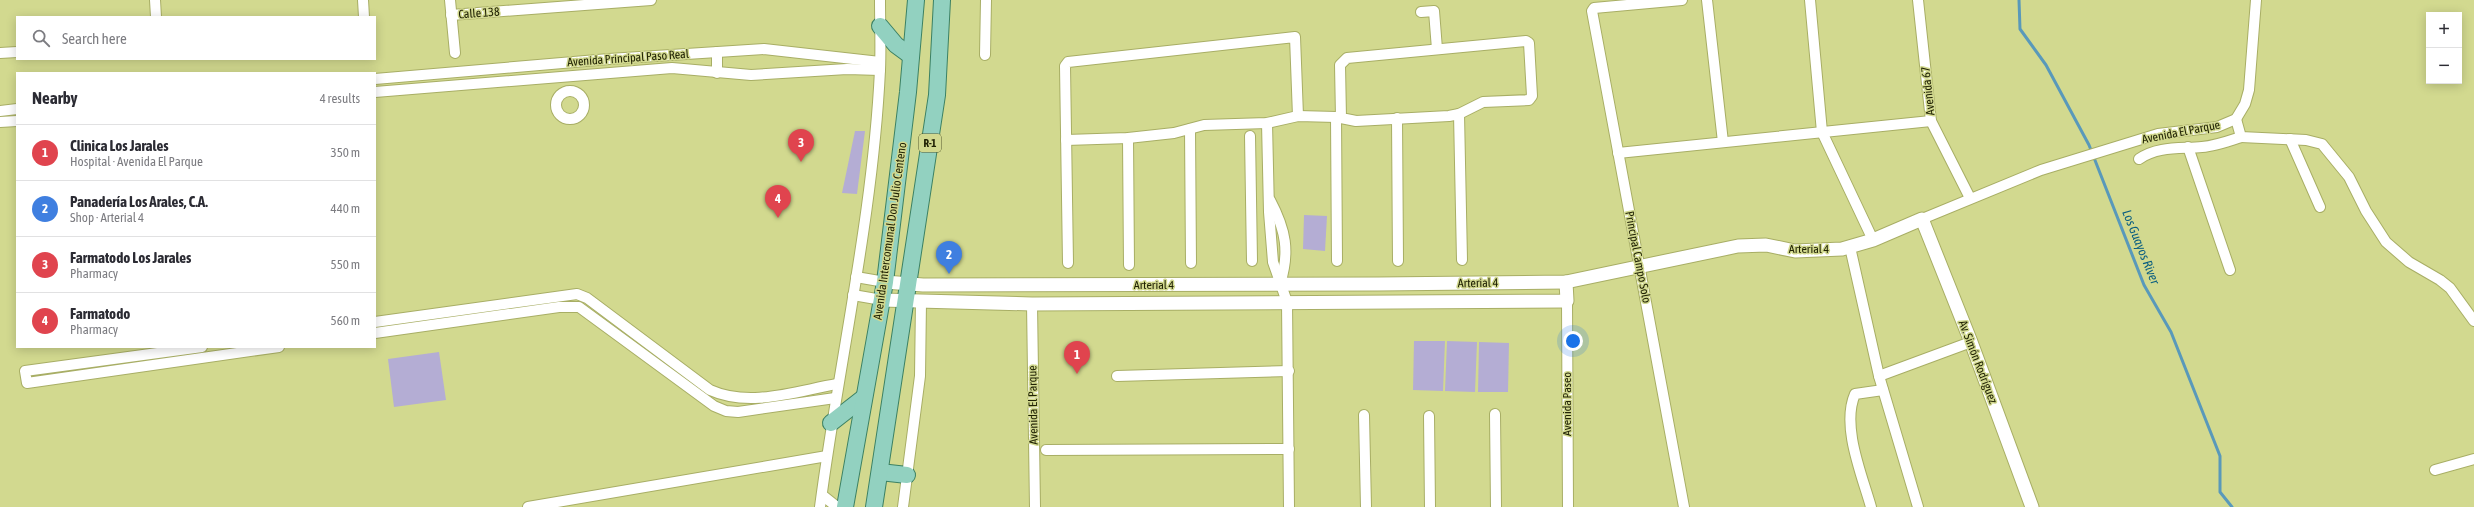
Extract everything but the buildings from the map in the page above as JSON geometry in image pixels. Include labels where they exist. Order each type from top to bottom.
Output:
[{"type":"main road","name":"Avenida Intercomunal Don Julio Centeno","points":[[845,507],[863,398],[885,282],[916,0]]},
{"type":"main road","name":"R-1","points":[[874,507],[914,302],[909,284],[936,94],[942,0]]},
{"type":"main road","points":[[880,26],[896,45],[911,56]]},
{"type":"main road","points":[[831,423],[863,398]]},
{"type":"main road","points":[[880,472],[907,475]]},
{"type":"street","points":[[155,0],[156,16]]},
{"type":"street","points":[[363,0],[364,16]]},
{"type":"street","points":[[450,0],[455,53]]},
{"type":"street","name":"Calle 138","points":[[451,15],[534,4],[651,0]]},
{"type":"street","points":[[820,507],[831,423],[856,277],[868,189],[880,66],[880,0]]},
{"type":"street","points":[[985,55],[986,0]]},
{"type":"street","name":"Principal Campo Solo","points":[[1682,0],[1594,8],[1592,11],[1684,507]]},
{"type":"street","points":[[1707,0],[1723,142]]},
{"type":"street","points":[[1810,0],[1822,132],[1873,240]]},
{"type":"street","name":"Avenida 67","points":[[1918,0],[1931,121],[1970,198]]},
{"type":"street","name":"Avenida El Parque","points":[[2079,160],[2117,146],[2158,134],[2217,127],[2236,119],[2245,104],[2249,90],[2256,0]]},
{"type":"street","points":[[1421,12],[1434,11],[1437,48]]},
{"type":"street","points":[[1068,263],[1066,66],[1068,62],[1293,37],[1296,39],[1298,116]]},
{"type":"street","points":[[1066,140],[1128,138],[1174,133],[1204,125],[1267,123],[1298,116],[1338,118],[1356,121],[1459,114],[1483,102],[1531,99],[1529,43],[1526,41],[1437,48],[1347,58],[1340,65],[1338,118],[1337,261]]},
{"type":"street","name":"Avenida Principal Paso Real","points":[[376,79],[572,62],[764,49],[880,66]]},
{"type":"street","points":[[0,53],[16,52]]},
{"type":"street","points":[[717,52],[717,73]]},
{"type":"street","points":[[569,92],[572,75],[572,62]]},
{"type":"street","name":"Avenida Principal Paso Real","points":[[376,92],[672,68],[751,75],[880,66]]},
{"type":"street","points":[[0,111],[16,109]]},
{"type":"street","points":[[1459,114],[1462,260]]},
{"type":"street","points":[[1397,118],[1398,261]]},
{"type":"street","points":[[2236,119],[2241,137]]},
{"type":"street","points":[[0,122],[16,121]]},
{"type":"street","points":[[1618,153],[1931,121]]},
{"type":"street","points":[[1267,123],[1270,199],[1283,232],[1287,262],[1280,284],[1287,302],[1289,371],[1289,507]]},
{"type":"street","points":[[1190,129],[1191,263]]},
{"type":"street","points":[[1250,136],[1252,261]]},
{"type":"street","points":[[2139,159],[2145,155],[2170,147],[2203,147],[2241,137],[2290,140],[2322,144],[2348,177],[2366,211],[2386,242],[2409,262],[2434,276],[2450,288],[2474,321]]},
{"type":"street","points":[[1128,138],[1129,265]]},
{"type":"street","points":[[2290,140],[2320,207]]},
{"type":"street","points":[[2188,147],[2230,270]]},
{"type":"street","name":"Arterial 4","points":[[856,277],[909,284],[1031,285],[1566,282],[1738,246],[1766,245],[1795,251],[1850,248],[1873,240],[1970,198],[2041,170],[2079,160]]},
{"type":"street","points":[[1251,174],[1269,175]]},
{"type":"street","name":"Av. Simón Rodríguez","points":[[1922,219],[1971,342],[2032,507]]},
{"type":"street","points":[[1850,248],[1879,376],[1918,507]]},
{"type":"street","points":[[1566,282],[1567,300]]},
{"type":"street","points":[[1031,285],[1032,304]]},
{"type":"street","points":[[376,322],[566,295],[581,296],[587,298],[710,390],[723,396],[749,399],[837,384]]},
{"type":"street","name":"Arterial 4","points":[[853,295],[882,300],[914,302],[1032,304],[1567,300]]},
{"type":"street","points":[[579,307],[581,296]]},
{"type":"street","name":"Avenida Paseo","points":[[1567,300],[1568,507]]},
{"type":"street","points":[[902,507],[920,376],[914,302]]},
{"type":"street","name":"Avenida El Parque","points":[[1032,304],[1035,507]]},
{"type":"street","points":[[376,333],[559,307],[579,307],[714,406],[726,411],[738,412],[835,398]]},
{"type":"street","points":[[409,317],[411,328]]},
{"type":"street","points":[[1879,376],[1971,342]]},
{"type":"street","points":[[195,348],[25,371],[27,383],[272,348]]},
{"type":"street","points":[[1117,376],[1289,371]]},
{"type":"street","points":[[1871,507],[1849,427],[1852,402],[1855,394],[1883,390]]},
{"type":"street","points":[[1495,414],[1496,507]]},
{"type":"street","points":[[1364,415],[1366,507]]},
{"type":"street","points":[[1429,416],[1430,507]]},
{"type":"street","points":[[1046,450],[1289,449]]},
{"type":"street","points":[[528,507],[827,456]]},
{"type":"street","points":[[2435,470],[2474,458]]},
{"type":"street","points":[[822,495],[837,507]]},
{"type":"shaded area","points":[[855,131],[865,131],[857,194],[842,193]]},
{"type":"shaded area","points":[[1304,215],[1327,216],[1325,251],[1303,249]]},
{"type":"shaded area","points":[[1414,341],[1445,341],[1443,391],[1413,390]]},
{"type":"shaded area","points":[[1447,341],[1477,342],[1475,392],[1445,391]]},
{"type":"shaded area","points":[[1479,342],[1509,343],[1508,392],[1478,392]]},
{"type":"shaded area","points":[[439,352],[446,400],[394,407],[388,359]]},
{"type":"waterway","name":"Los Guayos River","points":[[2019,0],[2020,29],[2046,65],[2089,145],[2144,285],[2171,332],[2220,456],[2220,492],[2232,507]]},
{"type":"place","name":"Farmatodo Los Jarales","points":[[801,162]]},
{"type":"place","name":"Farmatodo","points":[[778,218]]},
{"type":"place","name":"Panadería Los Arales, C.A.","points":[[949,274]]},
{"type":"place","name":"Clinica Los Jarales","points":[[1077,374]]}]
